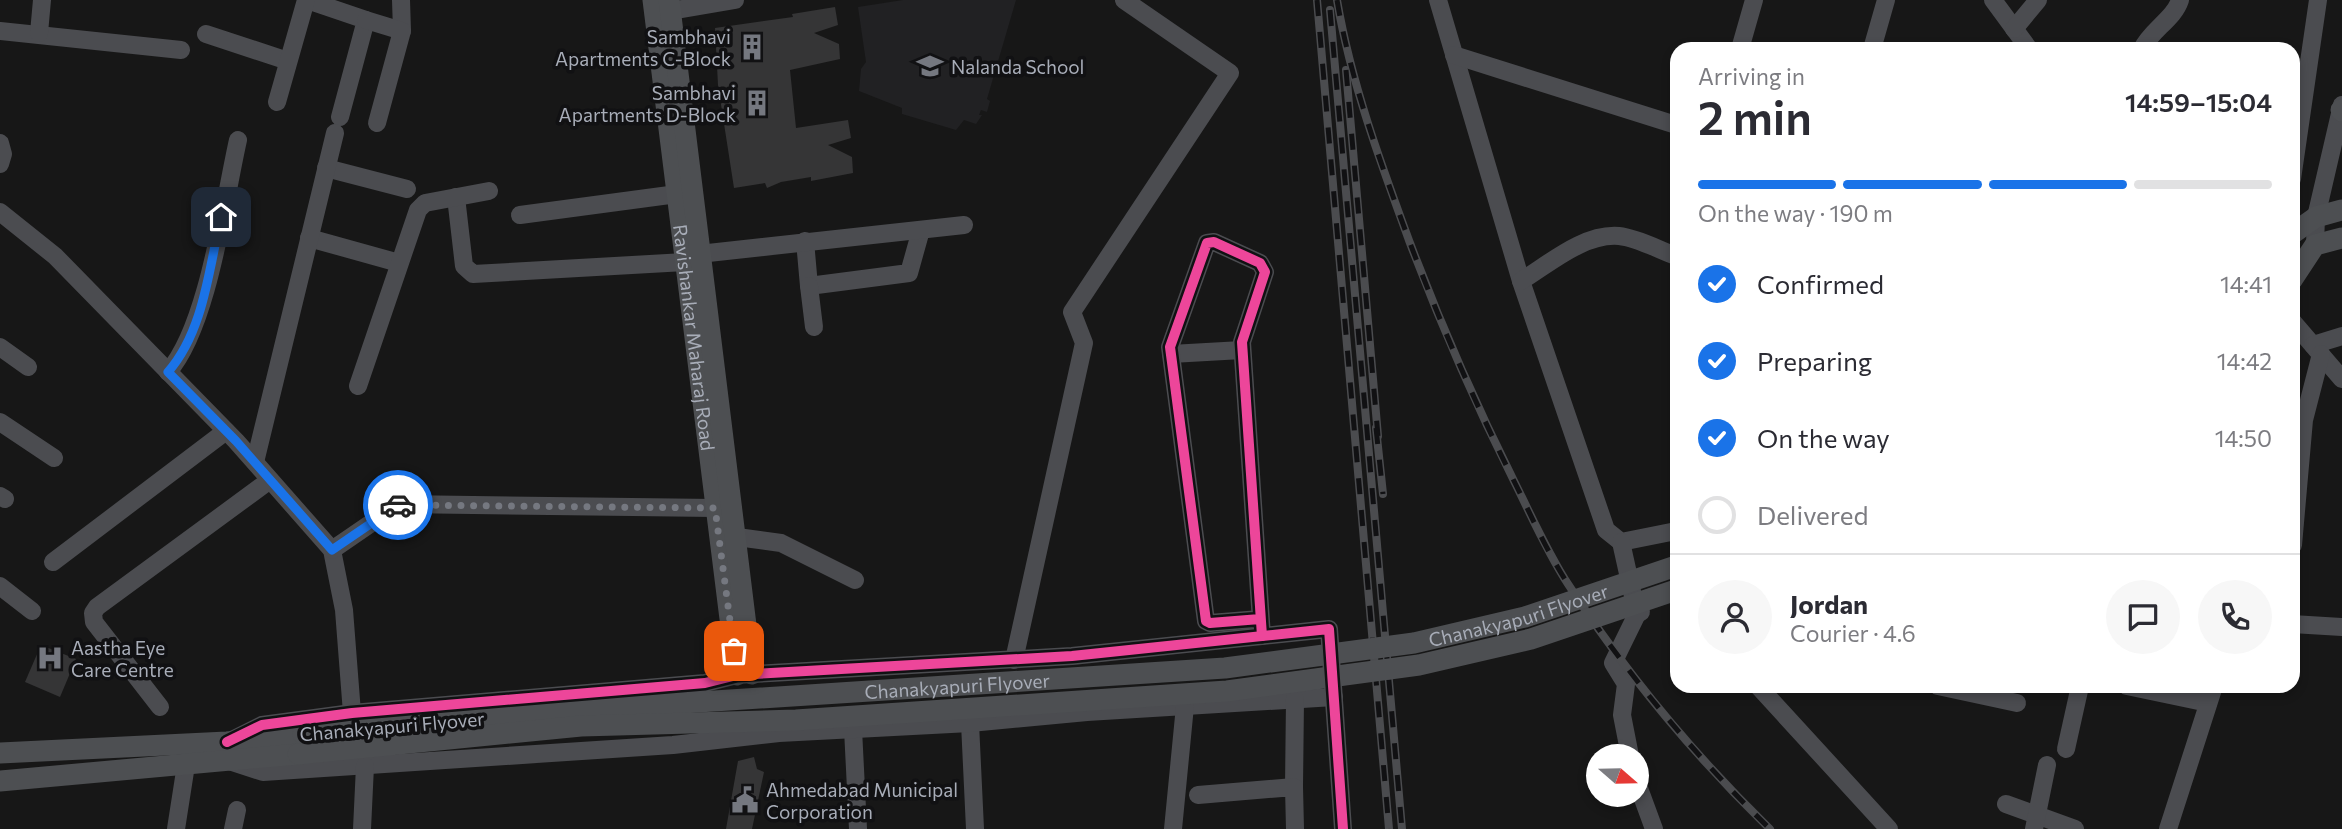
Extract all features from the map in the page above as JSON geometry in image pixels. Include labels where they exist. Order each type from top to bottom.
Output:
[{"type":"main road","name":"Ravishankar Maharaj Road","points":[[662,6],[677,194],[692,258],[737,537],[745,675]]},
{"type":"main road","name":"Ravishankar Maharaj Road","points":[[662,6],[692,258],[715,508],[745,675]]},
{"type":"main road","points":[[2300,228],[2316,217],[2342,210]]},
{"type":"main road","points":[[2300,262],[2315,245],[2342,238]]},
{"type":"main road","name":"Chanakyapuri Flyover","points":[[228,751],[575,710],[1237,667],[1414,643],[1525,617],[1670,568]]},
{"type":"main road","name":"Chanakyapuri Flyover","points":[[300,744],[581,726],[796,720],[1227,691],[1419,665],[1531,639],[1670,592]]},
{"type":"main road","points":[[0,753],[228,751]]},
{"type":"main road","points":[[0,780],[186,765],[228,751]]},
{"type":"street","points":[[39,33],[42,0]]},
{"type":"street","points":[[276,102],[307,0],[402,31]]},
{"type":"street","points":[[377,123],[402,31],[401,0]]},
{"type":"street","points":[[662,6],[735,0]]},
{"type":"street","points":[[1014,660],[1084,343],[1072,312],[1230,73],[1124,0]]},
{"type":"street","points":[[1438,0],[1521,281],[1606,530],[1621,542],[1637,614],[1613,663],[1626,684],[1622,715],[1628,744]]},
{"type":"street","points":[[1742,42],[1754,0]]},
{"type":"street","points":[[1874,42],[1886,0]]},
{"type":"street","points":[[1993,0],[2024,42]]},
{"type":"street","points":[[2014,29],[2038,0]]},
{"type":"street","points":[[2147,42],[2161,22],[2174,12],[2180,0]]},
{"type":"street","points":[[2300,124],[2318,0]]},
{"type":"street","points":[[255,462],[326,168],[366,20]]},
{"type":"street","points":[[0,31],[181,50]]},
{"type":"street","points":[[206,34],[288,61]]},
{"type":"street","points":[[1454,55],[1670,123]]},
{"type":"street","points":[[2315,245],[2316,217],[2342,108]]},
{"type":"street","points":[[168,372],[181,358],[197,319],[238,140]]},
{"type":"street","points":[[0,143],[3,154],[0,164]]},
{"type":"street","points":[[326,168],[407,188]]},
{"type":"street","points":[[358,386],[418,210],[425,203],[489,191]]},
{"type":"street","points":[[520,215],[677,194]]},
{"type":"street","points":[[456,197],[464,266],[473,274],[692,258],[805,241],[964,225]]},
{"type":"street","points":[[0,212],[55,256],[226,431],[332,550],[344,610],[352,713]]},
{"type":"street","points":[[809,286],[909,273],[920,230]]},
{"type":"street","points":[[1521,281],[1576,247],[1601,238],[1620,236],[1670,254]]},
{"type":"street","points":[[309,238],[398,263]]},
{"type":"street","points":[[805,241],[814,327]]},
{"type":"street","points":[[1261,627],[1241,342],[1265,272],[1264,266],[1214,242],[1207,243],[1170,347],[1206,621],[1261,627],[1329,629],[1343,829]]},
{"type":"street","points":[[2300,330],[2342,379]]},
{"type":"street","points":[[2317,350],[2342,336]]},
{"type":"street","points":[[0,347],[28,367]]},
{"type":"street","points":[[1171,354],[1242,350]]},
{"type":"street","points":[[2300,465],[2304,420],[2317,350]]},
{"type":"street","points":[[0,422],[54,458]]},
{"type":"street","points":[[52,562],[226,431]]},
{"type":"street","points":[[160,708],[94,622],[93,613],[97,607],[270,480]]},
{"type":"street","points":[[332,550],[399,505],[715,508]]},
{"type":"street","points":[[1621,542],[1670,532]]},
{"type":"street","points":[[737,537],[781,544],[855,580]]},
{"type":"street","points":[[0,586],[32,611]]},
{"type":"street","points":[[1637,614],[1670,600]]},
{"type":"street","points":[[2300,624],[2342,627]]},
{"type":"street","points":[[1261,627],[1014,660],[745,675],[705,682],[352,713],[262,725],[228,751],[263,772],[722,740],[779,733],[971,723],[1185,706],[1334,698]]},
{"type":"street","points":[[745,675],[758,711],[779,733]]},
{"type":"street","points":[[722,740],[738,715],[745,675]]},
{"type":"street","points":[[1764,693],[1825,763],[1889,829]]},
{"type":"street","points":[[1971,693],[2017,703]]},
{"type":"street","points":[[2066,749],[2078,693]]},
{"type":"street","points":[[2158,693],[2208,704]]},
{"type":"street","points":[[2168,829],[2212,693]]},
{"type":"street","points":[[1295,699],[1295,829]]},
{"type":"street","points":[[1174,829],[1185,706]]},
{"type":"street","points":[[971,723],[975,829]]},
{"type":"street","points":[[853,729],[858,829]]},
{"type":"street","points":[[176,829],[186,765]]},
{"type":"street","points":[[2036,822],[2048,765]]},
{"type":"street","points":[[362,829],[365,766]]},
{"type":"street","points":[[1198,795],[1294,786]]},
{"type":"street","points":[[2006,804],[2036,822],[2075,829]]},
{"type":"street","points":[[1646,807],[1654,829]]},
{"type":"street","points":[[233,829],[237,810]]},
{"type":"shaded area","name":"Nalanda School","points":[[903,0],[1016,0],[987,99],[990,101],[987,112],[981,110],[979,115],[982,115],[976,124],[964,120],[956,130],[902,114],[902,108],[859,91],[861,69],[866,62],[858,7]]},
{"type":"building","points":[[835,7],[838,25],[814,33],[839,44],[840,59],[790,70],[796,128],[848,120],[851,138],[828,145],[852,157],[853,173],[811,181],[811,177],[781,182],[767,188],[765,183],[734,188],[718,85],[715,28],[793,17],[792,14]]},
{"type":"building","points":[[41,645],[76,659],[60,697],[25,682]]},
{"type":"building","name":"Ahmedabad Municipal Corporation","points":[[754,757],[757,769],[764,772],[752,829],[726,829],[738,761]]},
{"type":"railway","points":[[1317,0],[1389,829]]},
{"type":"railway","points":[[1337,0],[1359,93],[1410,243],[1472,393],[1546,546],[1590,617],[1637,681],[1688,743],[1770,829]]},
{"type":"railway","points":[[1330,10],[1402,829]]},
{"type":"railway","points":[[1346,70],[1378,436]]},
{"type":"railway","points":[[1376,428],[1383,494]]},
{"type":"cycle path","points":[[1260,619],[1210,623],[1206,621],[1170,347],[1207,243],[1214,242],[1260,263],[1265,272],[1242,342],[1262,636]]},
{"type":"cycle path","points":[[227,742],[262,725],[352,713],[705,683],[737,675],[1072,656],[1329,629],[1343,829]]},
{"type":"way so far","points":[[398,505],[715,508],[734,651]]},
{"type":"place","name":"Sambhavi Apartments C-Block","points":[[752,47]]},
{"type":"place","name":"Nalanda School","points":[[930,66]]},
{"type":"place","name":"Sambhavi Apartments D-Block","points":[[757,103]]},
{"type":"place","name":"Aastha Eye Care Centre","points":[[50,658]]},
{"type":"place","name":"Ahmedabad Municipal Corporation","points":[[745,800]]},
{"type":"route","points":[[221,217],[197,319],[181,358],[168,372],[236,441],[332,550],[398,505]]}]
